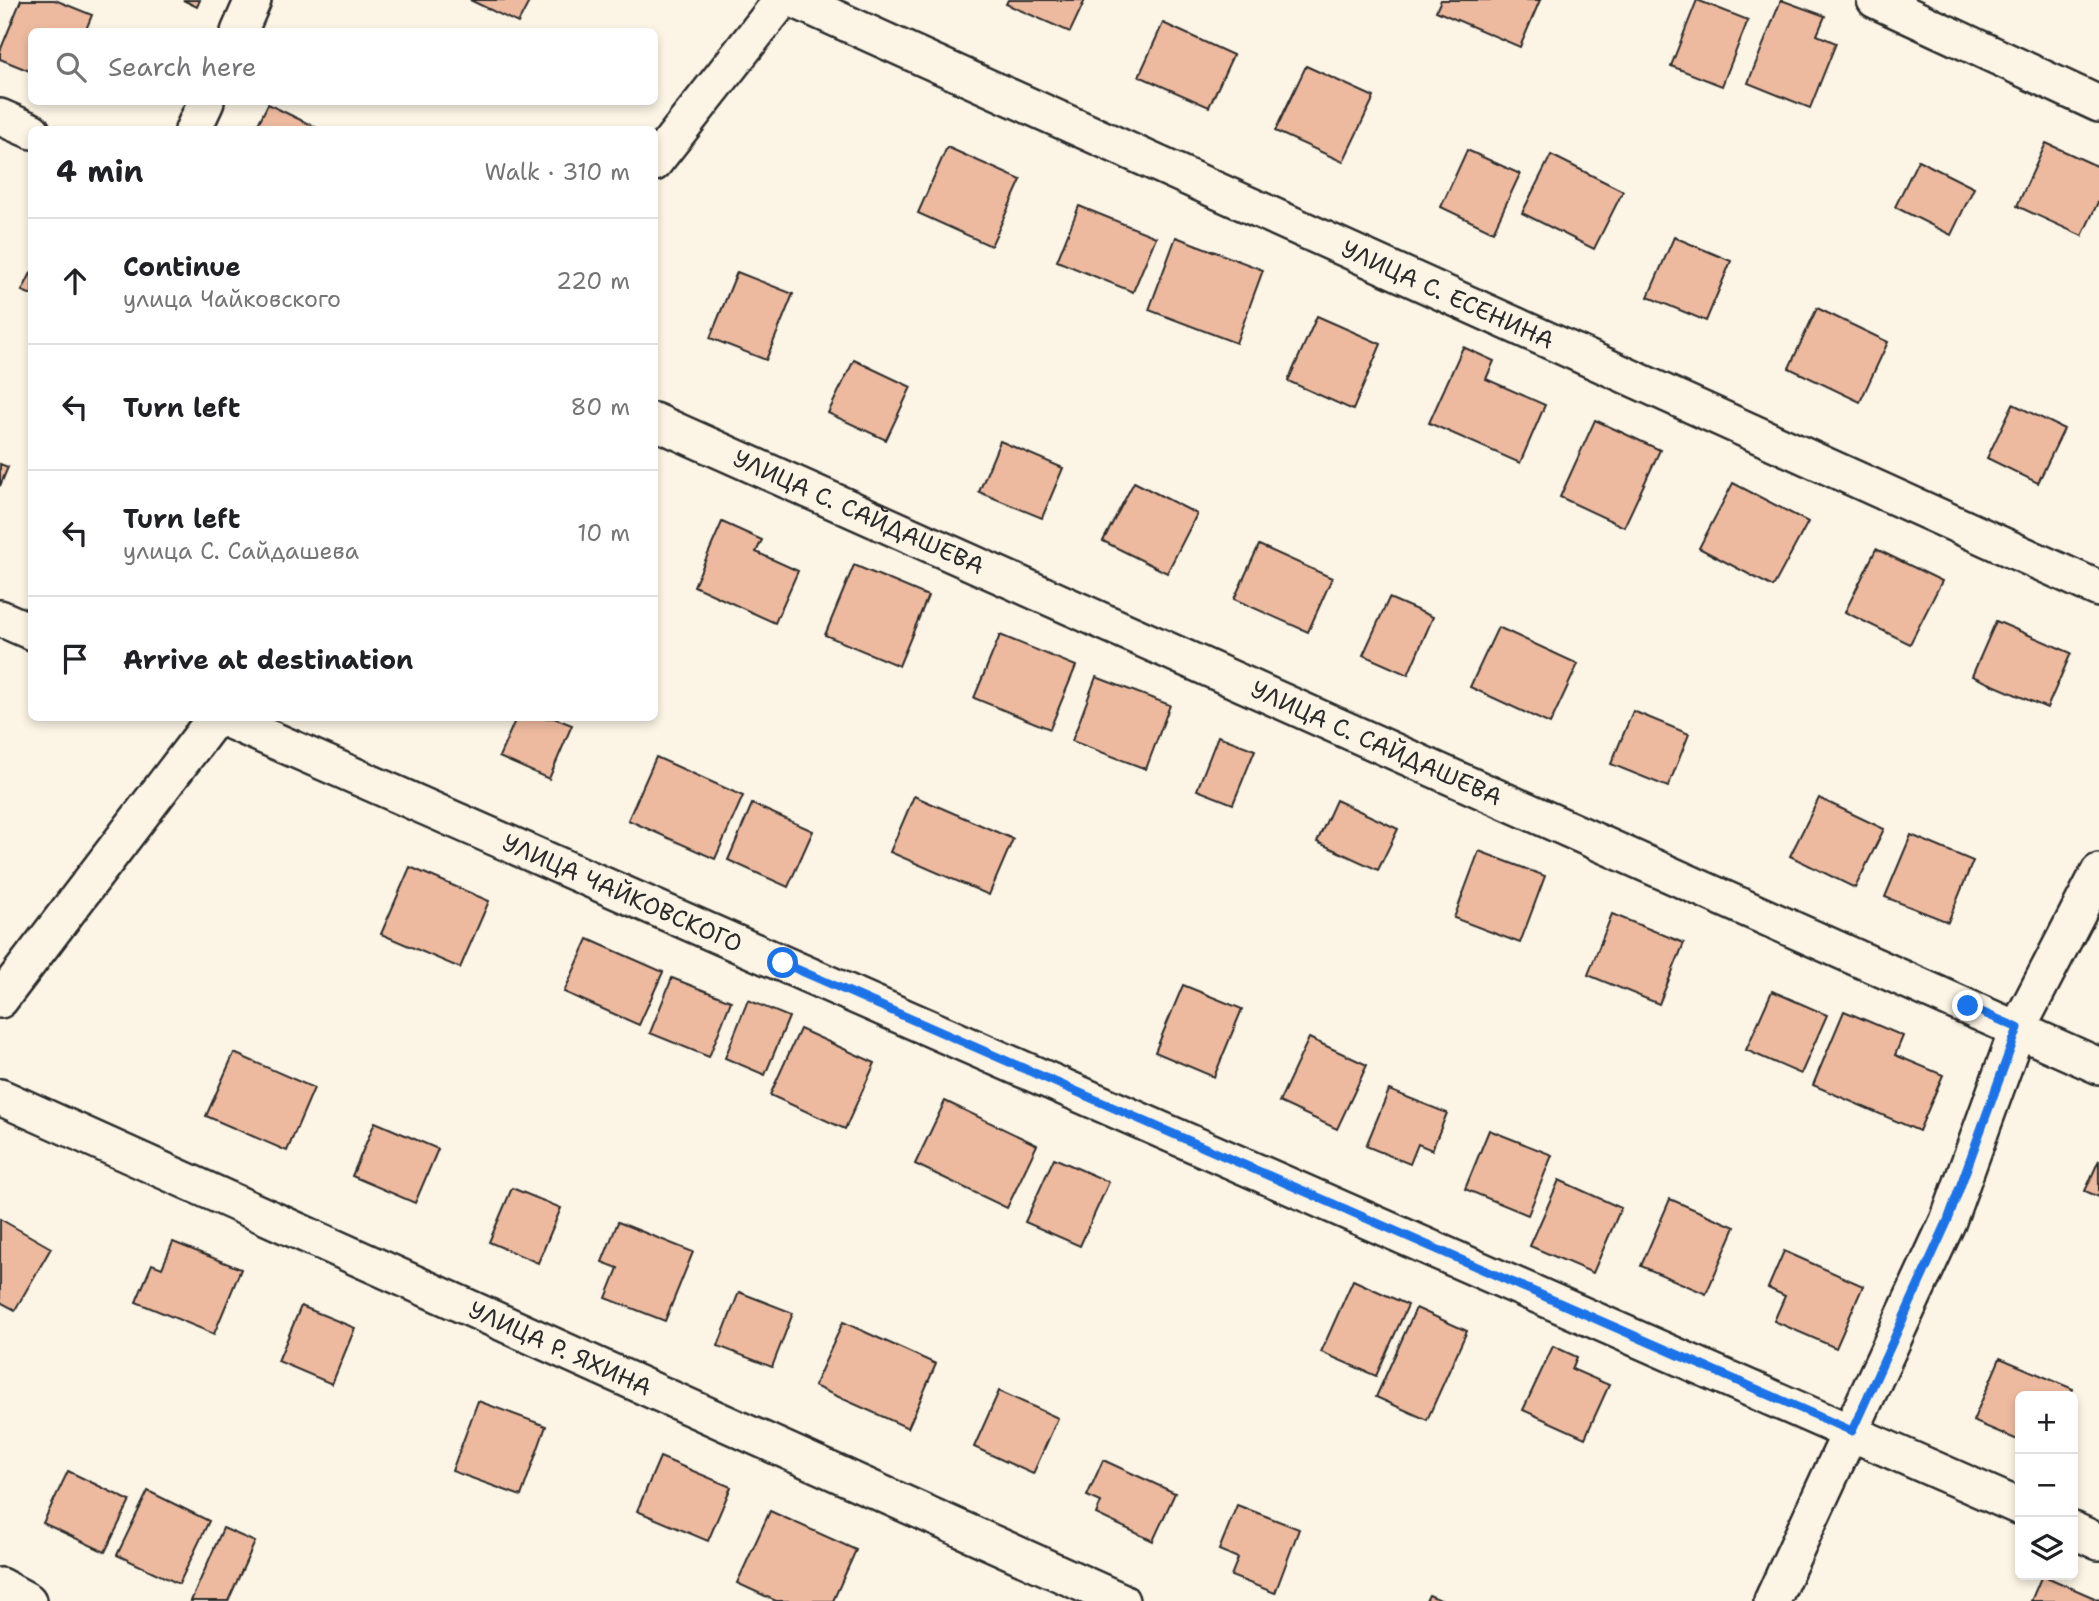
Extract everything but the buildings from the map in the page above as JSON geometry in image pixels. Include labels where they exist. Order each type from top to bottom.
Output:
[{"type":"street","points":[[241,28],[253,0]]},
{"type":"street","points":[[658,158],[782,0]]},
{"type":"street","name":"УЛИЦА С. ЕСЕНИНА","points":[[795,0],[2099,589]]},
{"type":"street","points":[[1875,0],[2099,104]]},
{"type":"street","points":[[195,126],[205,105]]},
{"type":"street","points":[[0,117],[28,129]]},
{"type":"street","name":"УЛИЦА С. САЙДАШЕВА","points":[[658,423],[2099,1066]]},
{"type":"street","points":[[0,618],[28,630]]},
{"type":"street","points":[[0,1000],[213,721]]},
{"type":"street","name":"УЛИЦА ЧАЙКОВСКОГО","points":[[230,721],[2015,1505]]},
{"type":"street","points":[[1772,1601],[1948,1220],[2018,1028],[2099,872]]},
{"type":"street","name":"УЛИЦА Р. ЯХИНА","points":[[0,1097],[1121,1601]]},
{"type":"street","points":[[2078,1533],[2099,1542]]},
{"type":"street","points":[[0,1586],[28,1601]]},
{"type":"route","points":[[783,963],[1852,1431],[1948,1220],[2018,1028],[1968,1006]]}]
